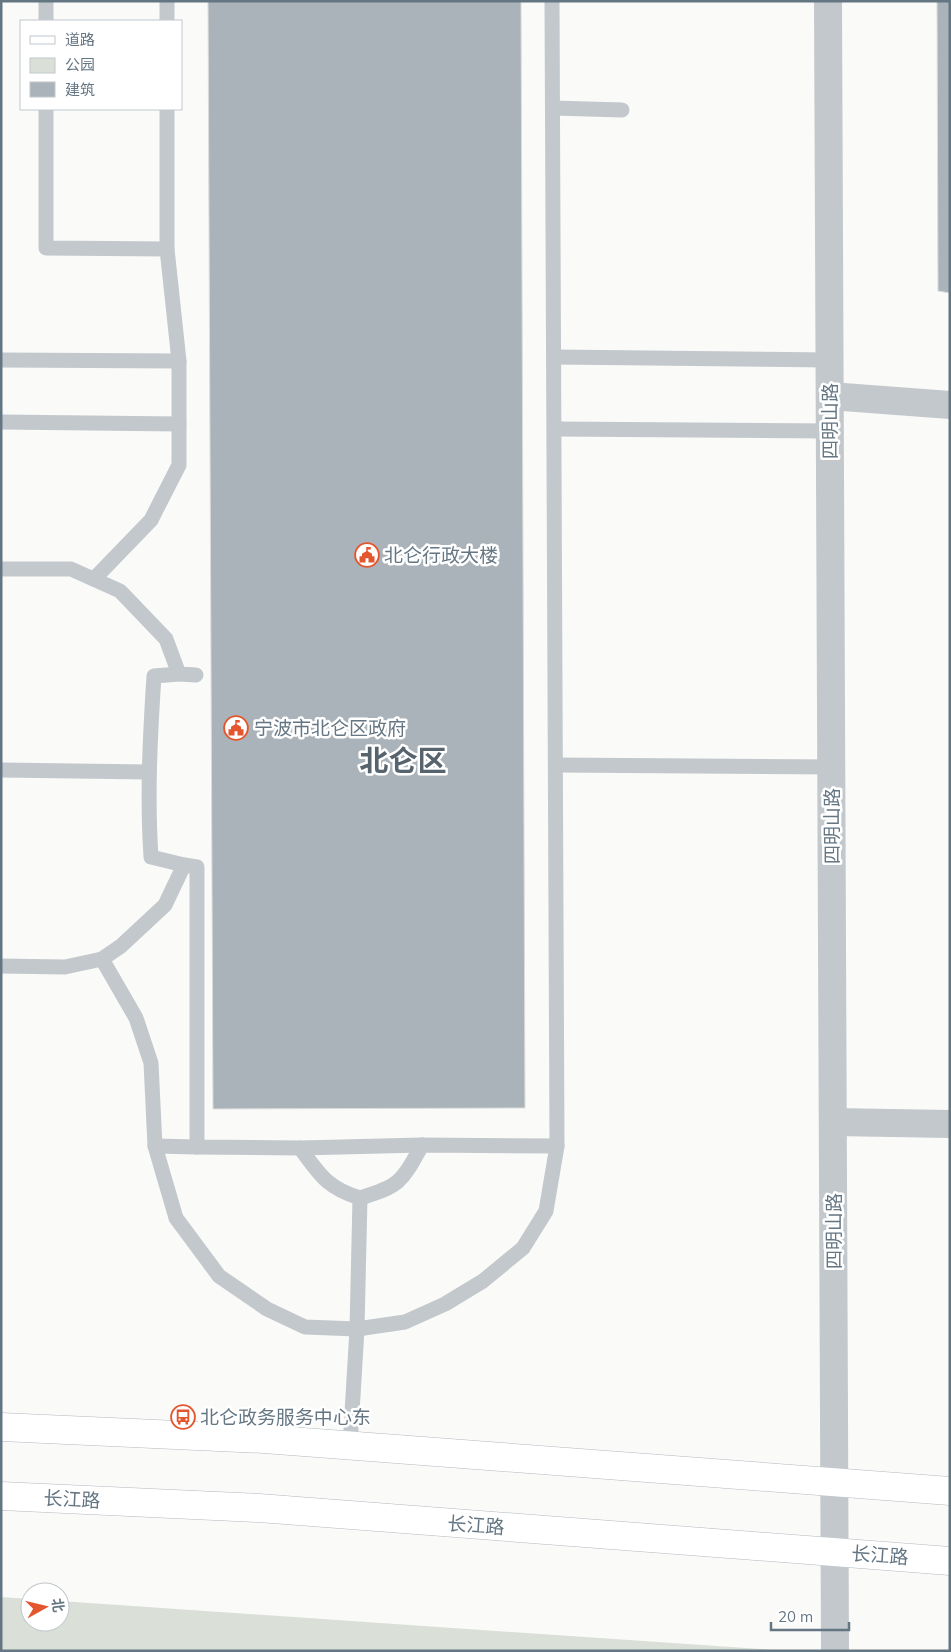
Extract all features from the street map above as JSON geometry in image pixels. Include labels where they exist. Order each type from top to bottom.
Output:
[{"type":"main road","points":[[1,1427],[264,1439],[950,1491]]},
{"type":"main road","name":"长江路","points":[[1,1496],[260,1508],[950,1561]]},
{"type":"street","name":"四明山路","points":[[828,1],[835,1651]]},
{"type":"street","points":[[830,396],[950,405]]},
{"type":"street","points":[[833,1122],[950,1124]]},
{"type":"lane","points":[[46,1],[46,20]]},
{"type":"lane","points":[[167,1],[167,20]]},
{"type":"lane","points":[[102,958],[136,1018],[151,1063],[154,1146],[176,1218],[219,1276],[267,1309],[306,1327],[357,1329],[405,1322],[445,1304],[483,1280],[523,1248],[546,1211],[557,1146],[554,108],[552,1]]},
{"type":"lane","points":[[554,108],[622,110]]},
{"type":"lane","points":[[46,110],[46,248],[168,249]]},
{"type":"lane","points":[[94,579],[151,520],[179,465],[179,361],[168,249],[167,110]]},
{"type":"lane","points":[[554,357],[830,360]]},
{"type":"lane","points":[[1,360],[179,361]]},
{"type":"lane","points":[[1,422],[180,424]]},
{"type":"lane","points":[[555,429],[830,431]]},
{"type":"lane","points":[[1,569],[71,569],[120,590],[166,639],[179,674]]},
{"type":"lane","points":[[196,676],[179,674],[154,676],[149,772],[151,857],[184,866],[197,867],[197,1147]]},
{"type":"lane","points":[[556,765],[832,767]]},
{"type":"lane","points":[[1,770],[149,772]]},
{"type":"lane","points":[[1,966],[65,968],[102,958],[121,946],[165,905],[184,866]]},
{"type":"lane","points":[[154,1146],[300,1148],[422,1145],[557,1146]]},
{"type":"lane","points":[[300,1148],[321,1177],[339,1192],[360,1198],[386,1191],[405,1176],[422,1145]]},
{"type":"lane","points":[[350,1446],[357,1329],[360,1198]]},
{"type":"green space","points":[[1,1597],[20,1598],[20,1632],[70,1632],[70,1602],[788,1651],[1,1651]]},
{"type":"building","name":"北仑行政大楼","points":[[208,1],[521,1],[525,1108],[213,1109]]},
{"type":"building","points":[[937,1],[950,1],[950,293],[938,291]]},
{"type":"place","name":"北仑行政大楼","points":[[367,555]]},
{"type":"place","name":"宁波市北仑区政府","points":[[236,728]]},
{"type":"place","name":"北仑政务服务中心东","points":[[183,1417]]},
{"type":"district","name":"北仑区","points":[[403,760]]}]
